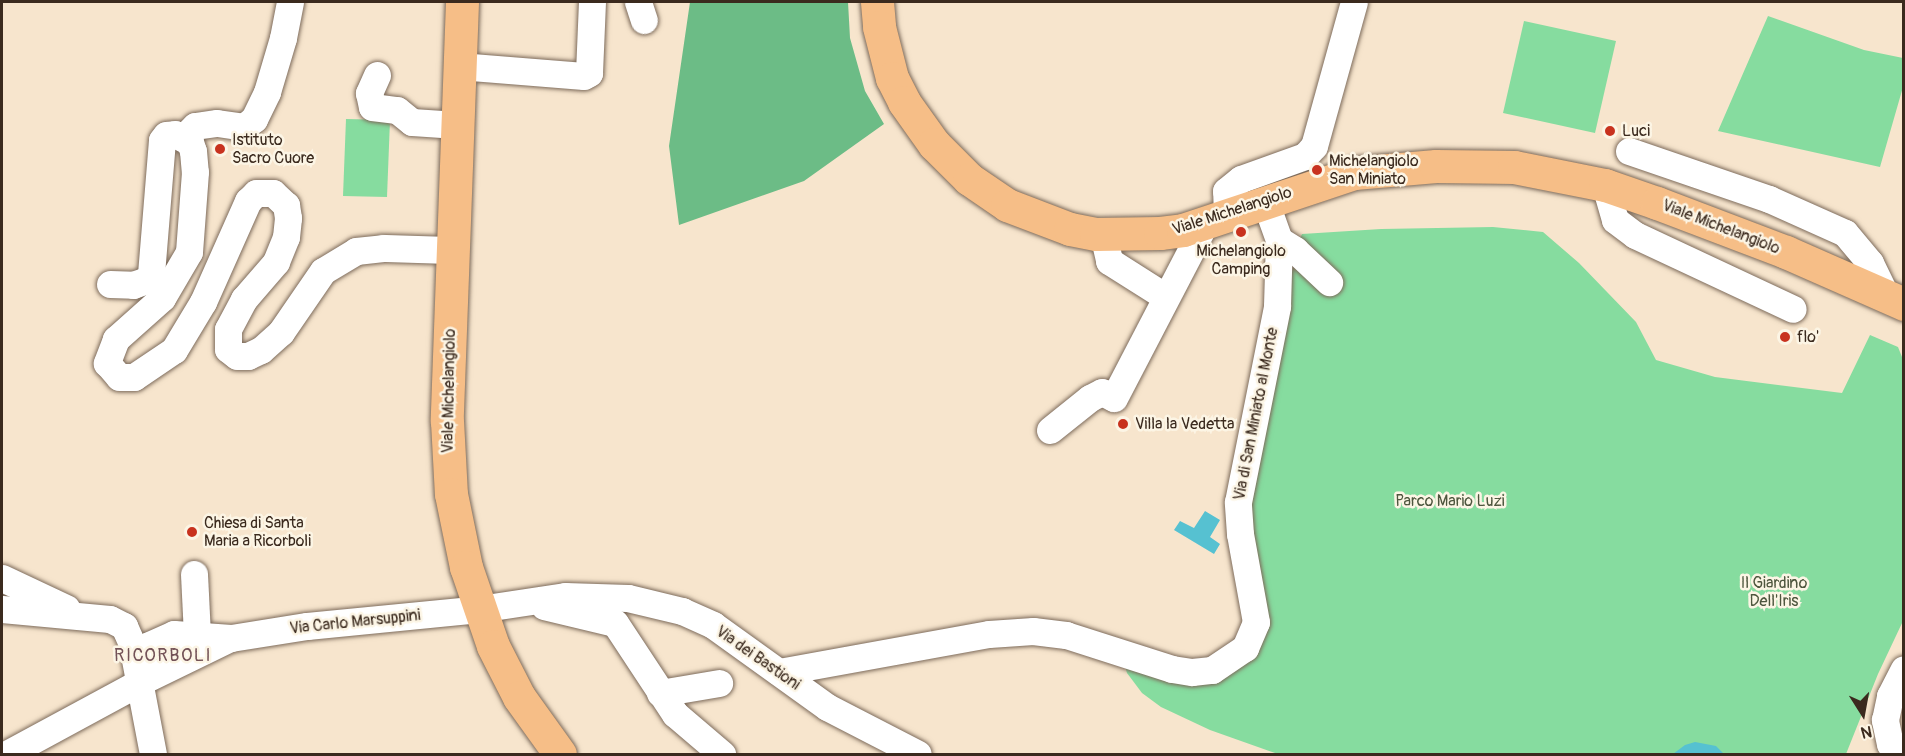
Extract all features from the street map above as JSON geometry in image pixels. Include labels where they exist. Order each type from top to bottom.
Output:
[{"type":"main road","name":"Viale Michelangiolo","points":[[462,2],[446,447],[450,494],[461,547],[479,609],[511,682],[560,754]]},
{"type":"main road","name":"Viale Michelangiolo","points":[[877,2],[879,27],[892,78],[917,122],[950,161],[969,179],[1007,205],[1070,229],[1103,234],[1160,233],[1216,219],[1354,173],[1436,166],[1515,167],[1605,185],[1723,227],[1894,299]]},
{"type":"street","points":[[183,138],[195,126],[217,123],[244,128],[254,119],[267,92],[283,38],[290,2]]},
{"type":"street","points":[[459,66],[584,76],[589,73],[592,2]]},
{"type":"street","points":[[1050,430],[1090,398],[1102,392],[1114,398],[1166,297],[1216,219],[1226,191],[1241,179],[1305,156],[1314,146],[1354,2]]},
{"type":"street","points":[[377,75],[369,93],[372,107],[397,110],[411,122],[457,124]]},
{"type":"street","points":[[110,284],[133,285],[147,280],[151,274],[162,140],[166,135],[175,134],[190,142],[194,151],[195,172],[189,252],[162,298],[116,339],[107,363],[119,376],[134,377],[174,350],[203,302],[248,201],[256,193],[273,192],[281,197],[286,205],[287,227],[276,262],[244,299],[228,329],[228,349],[237,356],[248,356],[261,350],[281,332],[323,271],[356,250],[383,248],[452,250]]},
{"type":"street","points":[[1629,151],[1769,199],[1845,233],[1870,263],[1894,299]]},
{"type":"street","points":[[1605,185],[1615,220],[1635,235],[1792,309]]},
{"type":"street","name":"Via di San Miniato al Monte","points":[[779,672],[989,634],[1033,631],[1066,635],[1172,669],[1191,672],[1212,670],[1245,648],[1256,622],[1239,534],[1238,502],[1277,306],[1279,240],[1265,201]]},
{"type":"street","points":[[1103,234],[1109,261],[1166,297]]},
{"type":"street","points":[[1279,240],[1295,250],[1329,282]]},
{"type":"street","points":[[194,574],[197,635]]},
{"type":"street","points":[[2,578],[81,615]]},
{"type":"street","name":"Via dei Bastioni","points":[[479,609],[595,596],[639,600],[661,605],[713,625],[827,707],[918,754]]},
{"type":"street","points":[[526,602],[615,623],[660,693],[690,729],[722,754]]},
{"type":"street","points":[[2,609],[81,615],[121,623],[127,631],[138,673],[153,754]]},
{"type":"street","name":"Via Carlo Marsuppini","points":[[138,673],[231,638],[307,626],[479,609]]},
{"type":"street","name":"Via Carlo Marsuppini","points":[[138,673],[149,645],[161,638],[174,634],[231,638]]},
{"type":"street","points":[[1899,754],[1890,744],[1885,720],[1890,696],[1904,669]]},
{"type":"street","points":[[7,754],[138,673]]},
{"type":"street","points":[[660,693],[719,682]]},
{"type":"green space","points":[[690,2],[848,2],[850,38],[865,91],[884,124],[804,181],[679,225],[669,146]]},
{"type":"green space","points":[[1768,16],[1864,50],[1903,58],[1903,87],[1880,167],[1718,131]]},
{"type":"green space","points":[[1524,21],[1616,41],[1595,133],[1503,113]]},
{"type":"green space","points":[[346,119],[390,120],[387,197],[343,196]]},
{"type":"green space","name":"Parco Mario Luzi","points":[[1493,227],[1543,232],[1579,263],[1636,322],[1656,360],[1715,377],[1842,393],[1870,335],[1898,347],[1904,362],[1903,621],[1878,674],[1846,754],[1278,754],[1210,730],[1161,707],[1142,693],[1127,673],[1123,660],[1171,676],[1251,652],[1245,534],[1286,269],[1302,234],[1381,229]]},
{"type":"water","points":[[1205,511],[1220,520],[1210,537],[1220,544],[1214,554],[1174,530],[1180,521],[1194,528]]},
{"type":"water","points":[[1695,742],[1716,746],[1724,754],[1673,754],[1685,745]]},
{"type":"place","name":"Luci","points":[[1610,131]]},
{"type":"place","name":"Istituto Sacro Cuore","points":[[220,149]]},
{"type":"place","name":"Michelangiolo San Miniato","points":[[1317,170]]},
{"type":"place","name":"Michelangiolo Camping","points":[[1241,232]]},
{"type":"place","name":"flo'","points":[[1785,337]]},
{"type":"place","name":"Villa la Vedetta","points":[[1123,424]]},
{"type":"place","name":"Chiesa di Santa Maria a Ricorboli","points":[[192,532]]},
{"type":"district","name":"RICORBOLI","points":[[163,656]]},
{"type":"park label","name":"Il Giardino Dell'Iris","points":[[1774,592]]}]
